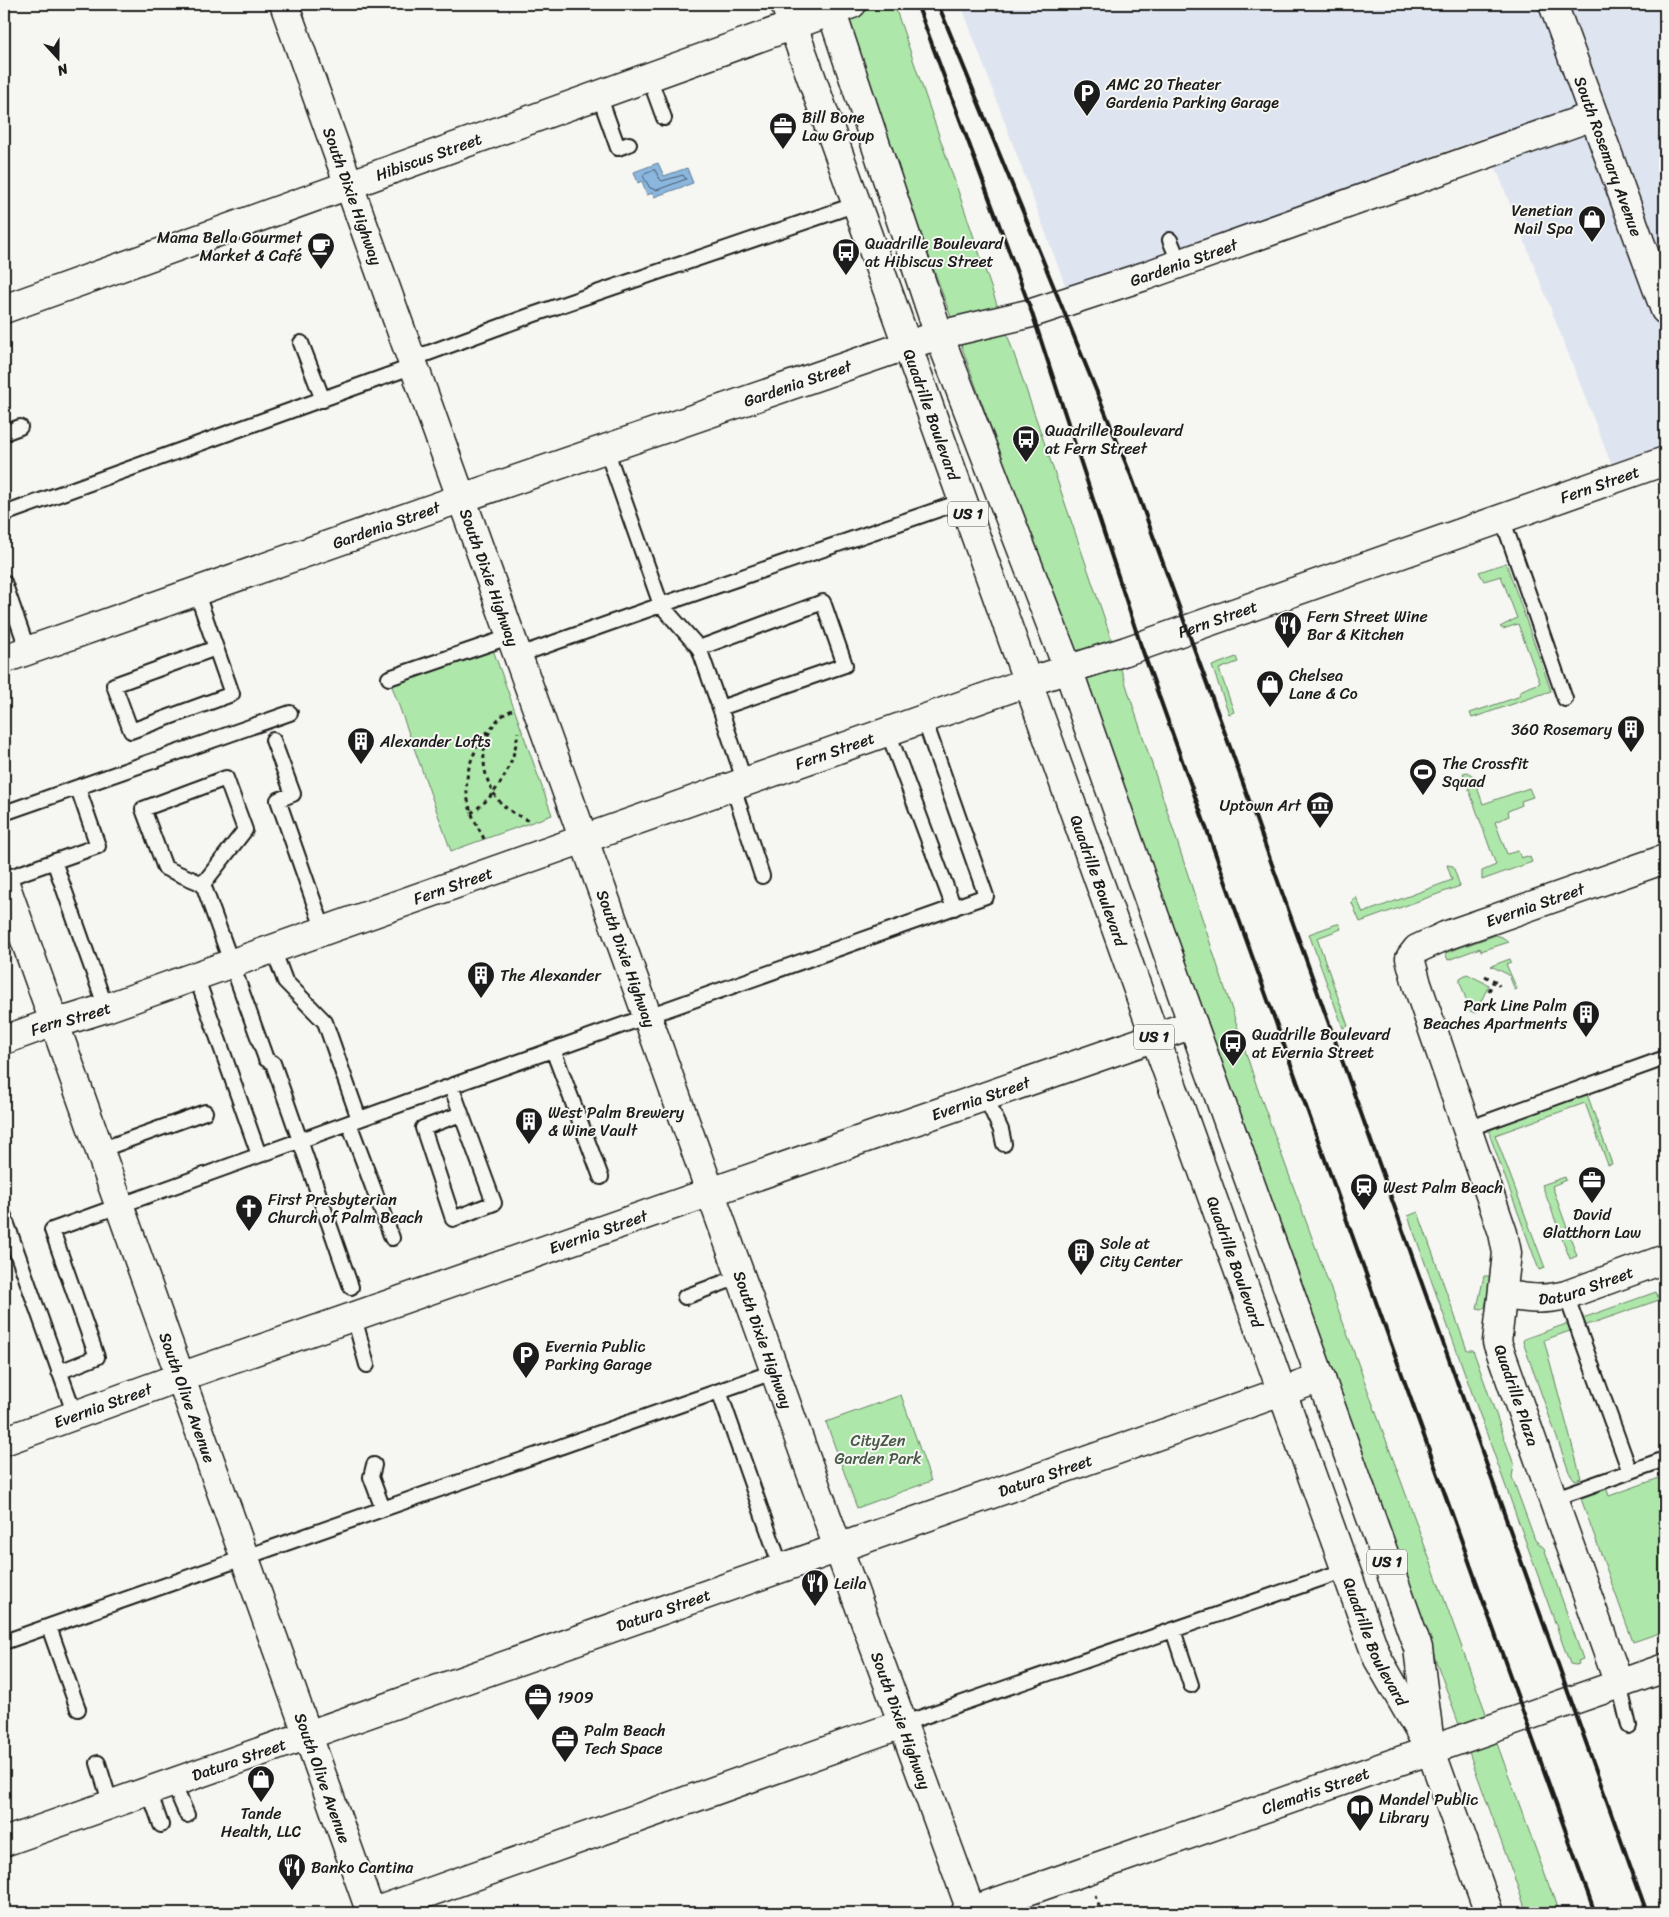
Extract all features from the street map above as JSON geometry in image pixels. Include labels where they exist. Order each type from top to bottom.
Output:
[{"type":"street","name":"South Dixie Highway","points":[[284,4],[969,1913]]},
{"type":"street","name":"South Rosemary Avenue","points":[[1553,4],[1665,310]]},
{"type":"street","name":"Hibiscus Street","points":[[4,309],[649,77],[789,14],[837,6]]},
{"type":"street","name":"Quadrille Boulevard","points":[[837,6],[939,335],[1068,669],[1193,1024],[1418,1648],[1431,1751]]},
{"type":"street","name":"Quadrille Boulevard","points":[[789,14],[1154,1038],[1378,1658],[1431,1751],[1489,1913]]},
{"type":"street","name":"Gardenia Street","points":[[16,655],[908,345],[939,335],[1032,313],[1175,252],[1593,116]]},
{"type":"street","name":"Fern Street","points":[[4,1040],[54,1022],[71,1019],[106,1008],[1028,682],[1126,651],[1665,460]]},
{"type":"street","name":"Evernia Street","points":[[1410,958],[1417,949],[1445,936],[1665,859]]},
{"type":"street","name":"South Olive Avenue","points":[[4,880],[371,1913]]},
{"type":"street","name":"Quadrille Plaza","points":[[1410,958],[1417,984],[1503,1232],[1507,1253],[1504,1294],[1497,1342],[1619,1684]]},
{"type":"street","name":"Evernia Street","points":[[4,1441],[180,1377],[1193,1024]]},
{"type":"street","name":"Datura Street","points":[[1504,1294],[1546,1300],[1566,1295],[1665,1259]]},
{"type":"street","name":"Datura Street","points":[[4,1842],[782,1570],[1321,1378]]},
{"type":"street","name":"Clematis Street","points":[[969,1913],[1665,1668]]},
{"type":"street","points":[[371,1913],[902,1724]]},
{"type":"lane","points":[[649,77],[664,118]]},
{"type":"lane","points":[[599,95],[618,148],[629,144]]},
{"type":"lane","points":[[4,514],[322,400],[532,315],[857,204]]},
{"type":"lane","points":[[301,343],[322,400]]},
{"type":"lane","points":[[4,434],[20,427]]},
{"type":"lane","points":[[606,449],[661,605],[699,648],[720,708],[762,876]]},
{"type":"lane","points":[[389,678],[515,646],[661,605],[963,500]]},
{"type":"lane","points":[[1502,518],[1565,699]]},
{"type":"lane","points":[[4,582],[16,655]]},
{"type":"lane","points":[[196,591],[216,648],[232,694],[131,731],[114,684],[216,648]]},
{"type":"lane","points":[[699,648],[823,602],[845,665],[720,708]]},
{"type":"lane","points":[[4,813],[290,713]]},
{"type":"lane","points":[[59,1372],[97,1357],[52,1230],[299,1140],[986,896],[924,720]]},
{"type":"lane","points":[[888,732],[954,908]]},
{"type":"lane","points":[[273,740],[293,794],[278,800],[324,931]]},
{"type":"lane","points":[[203,884],[246,830],[226,778],[143,809],[165,868],[203,884],[266,1059],[273,1063],[351,1287]]},
{"type":"lane","points":[[4,880],[98,846],[78,788]]},
{"type":"lane","points":[[54,861],[106,1008]]},
{"type":"lane","points":[[273,949],[285,981],[325,1022],[354,1121],[392,1238]]},
{"type":"lane","points":[[196,976],[259,1155]]},
{"type":"lane","points":[[553,1050],[601,1177]]},
{"type":"lane","points":[[1467,1129],[1665,1058]]},
{"type":"lane","points":[[451,1086],[494,1203],[453,1219],[423,1128],[461,1114]]},
{"type":"lane","points":[[985,1096],[1001,1130],[1004,1144]]},
{"type":"lane","points":[[100,1150],[205,1112]]},
{"type":"lane","points":[[4,1216],[75,1415]]},
{"type":"lane","points":[[685,1298],[741,1276]]},
{"type":"lane","points":[[1566,1295],[1630,1472]]},
{"type":"lane","points":[[354,1317],[367,1365]]},
{"type":"lane","points":[[4,1642],[776,1371]]},
{"type":"lane","points":[[719,1390],[782,1570]]},
{"type":"lane","points":[[1553,1499],[1665,1460]]},
{"type":"lane","points":[[374,1465],[371,1477],[382,1509]]},
{"type":"lane","points":[[902,1724],[1346,1570]]},
{"type":"lane","points":[[49,1626],[78,1709]]},
{"type":"lane","points":[[1173,1630],[1191,1685]]},
{"type":"lane","points":[[1619,1684],[1629,1726]]},
{"type":"lane","points":[[98,1763],[111,1805]]},
{"type":"lane","points":[[161,1787],[187,1815]]},
{"type":"lane","points":[[161,1787],[161,1824]]},
{"type":"path","points":[[484,839],[471,813],[467,796],[466,779],[470,761],[480,741],[491,728],[506,713],[515,709]]},
{"type":"path","points":[[471,813],[481,806],[493,793],[505,776],[516,745],[519,726]]},
{"type":"path","points":[[491,728],[485,746],[484,764],[487,781],[493,793],[503,805],[531,822]]},
{"type":"path","points":[[1486,976],[1498,982],[1499,986]]},
{"type":"path","points":[[1490,990],[1494,980]]},
{"type":"path","points":[[1095,1895],[1102,1913]]},
{"type":"shaded area","points":[[961,4],[1665,4],[1665,446],[1612,466],[1484,137],[1068,293]]},
{"type":"green space","points":[[838,4],[894,4],[1103,614],[1258,1090],[1559,1913],[1527,1913]]},
{"type":"green space","points":[[1506,563],[1551,691],[1472,718],[1470,713],[1518,697],[1522,690],[1540,683],[1518,624],[1503,629],[1500,627],[1517,618],[1501,576],[1484,581],[1479,572]]},
{"type":"green space","points":[[491,644],[552,815],[451,851],[389,678]]},
{"type":"green space","points":[[1236,657],[1238,662],[1219,669],[1234,712],[1229,714],[1212,666]]},
{"type":"green space","points":[[1468,772],[1473,776],[1483,804],[1529,788],[1533,797],[1521,801],[1522,805],[1508,811],[1509,816],[1495,822],[1507,854],[1518,851],[1521,858],[1530,857],[1532,862],[1482,880],[1482,871],[1496,865],[1463,773]]},
{"type":"green space","points":[[1447,865],[1453,866],[1460,886],[1360,922],[1352,903],[1356,897],[1363,913],[1452,880]]},
{"type":"green space","points":[[1339,924],[1341,929],[1317,938],[1348,1026],[1343,1028],[1309,934]]},
{"type":"green space","points":[[1496,935],[1509,942],[1481,951],[1480,948],[1448,960],[1445,953]]},
{"type":"green space","points":[[1510,959],[1511,962],[1506,964],[1517,989],[1515,990],[1509,975],[1491,966]]},
{"type":"green space","points":[[1467,974],[1489,985],[1475,1013],[1470,1011],[1460,982],[1460,978]]},
{"type":"green space","points":[[1587,1094],[1612,1164],[1608,1165],[1585,1103],[1495,1135],[1545,1268],[1539,1270],[1490,1136],[1490,1129]]},
{"type":"green space","points":[[1565,1177],[1566,1180],[1552,1186],[1577,1256],[1570,1259],[1542,1185]]},
{"type":"green space","points":[[1418,1212],[1467,1350],[1473,1350],[1514,1465],[1512,1477],[1535,1540],[1544,1548],[1583,1659],[1578,1661],[1579,1664],[1570,1664],[1408,1216]]},
{"type":"green space","points":[[1484,1276],[1490,1276],[1491,1278],[1485,1307],[1482,1309],[1477,1308]]},
{"type":"green space","points":[[1656,1292],[1659,1300],[1544,1340],[1581,1478],[1575,1480],[1569,1472],[1523,1342],[1524,1339]]},
{"type":"green space","name":"CityZen Garden Park","points":[[901,1395],[931,1481],[857,1508],[826,1422]]},
{"type":"green space","points":[[1665,1476],[1665,1631],[1633,1642],[1580,1496],[1606,1487],[1609,1496]]},
{"type":"water","points":[[658,163],[664,176],[687,168],[693,183],[654,197],[653,193],[647,195],[642,181],[638,183],[634,172]]},
{"type":"railway","points":[[917,4],[1032,313],[1141,646],[1595,1913]]},
{"type":"railway","points":[[938,4],[1132,478],[1647,1913]]},
{"type":"place","name":"AMC 20 Theater Gardenia Parking Garage","points":[[1087,117]]},
{"type":"place","name":"Bill Bone Law Group","points":[[783,150]]},
{"type":"place","name":"Venetian Nail Spa","points":[[1592,243]]},
{"type":"place","name":"Mama Bella Gourmet Market & Café","points":[[321,270]]},
{"type":"place","name":"Quadrille Boulevard at Hibiscus Street","points":[[846,276]]},
{"type":"place","name":"Quadrille Boulevard at Fern Street","points":[[1026,463]]},
{"type":"place","name":"Fern Street Wine Bar & Kitchen","points":[[1288,649]]},
{"type":"place","name":"Chelsea Lane & Co","points":[[1270,708]]},
{"type":"place","name":"360 Rosemary","points":[[1631,753]]},
{"type":"place","name":"Alexander Lofts","points":[[361,765]]},
{"type":"place","name":"The Crossfit Squad","points":[[1423,796]]},
{"type":"place","name":"Uptown Art","points":[[1320,829]]},
{"type":"place","name":"The Alexander","points":[[481,999]]},
{"type":"place","name":"Park Line Palm Beaches Apartments","points":[[1586,1038]]},
{"type":"place","name":"Quadrille Boulevard at Evernia Street","points":[[1233,1067]]},
{"type":"place","name":"West Palm Brewery & Wine Vault","points":[[529,1145]]},
{"type":"place","name":"David Glatthorn Law","points":[[1592,1204]]},
{"type":"place","name":"West Palm Beach","points":[[1364,1211]]},
{"type":"place","name":"First Presbyterian Church of Palm Beach","points":[[249,1232]]},
{"type":"place","name":"Sole at City Center","points":[[1081,1276]]},
{"type":"place","name":"Evernia Public Parking Garage","points":[[526,1379]]},
{"type":"place","name":"Leila","points":[[815,1607]]},
{"type":"place","name":"1909","points":[[538,1721]]},
{"type":"place","name":"Palm Beach Tech Space","points":[[565,1763]]},
{"type":"place","name":"Tande Health, LLC","points":[[261,1803]]},
{"type":"place","name":"Mandel Public Library","points":[[1360,1832]]},
{"type":"place","name":"Banko Cantina","points":[[292,1891]]}]
